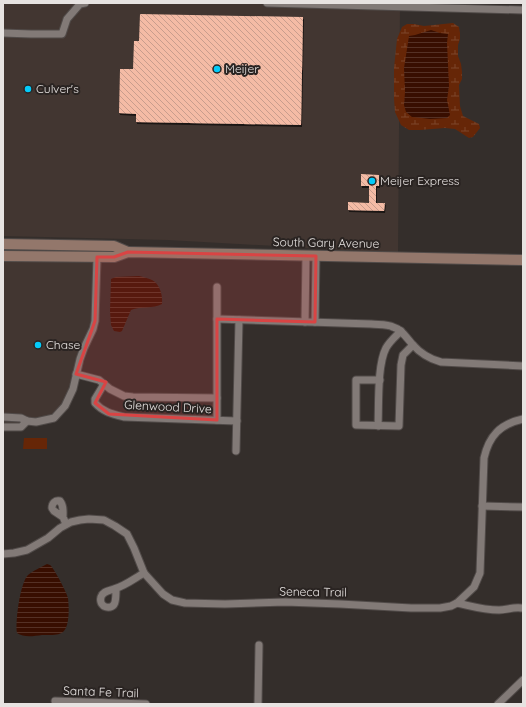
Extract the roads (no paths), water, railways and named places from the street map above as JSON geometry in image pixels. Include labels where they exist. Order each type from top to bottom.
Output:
[{"type":"main road","name":"South Gary Avenue","points":[[3,244],[114,246],[128,252]]},
{"type":"main road","name":"South Gary Avenue","points":[[3,256],[114,257],[128,252],[523,260]]},
{"type":"street","points":[[3,33],[62,34],[67,19],[80,4],[86,3]]},
{"type":"street","points":[[267,3],[523,10]]},
{"type":"street","points":[[305,322],[306,256]]},
{"type":"street","points":[[315,322],[316,256]]},
{"type":"street","points":[[3,417],[21,418],[27,421],[36,422],[54,418],[65,406],[73,389],[84,348],[93,330],[95,321],[97,257]]},
{"type":"street","name":"Glenwood Drive","points":[[217,287],[217,420]]},
{"type":"street","points":[[217,319],[371,324],[394,327],[401,331],[413,345],[432,360],[441,362],[523,366]]},
{"type":"street","points":[[236,451],[239,320]]},
{"type":"street","points":[[378,426],[380,380],[383,355],[392,340],[401,331]]},
{"type":"street","points":[[380,380],[356,380],[356,425],[399,426],[401,365],[403,355],[413,345]]},
{"type":"street","name":"Glenwood Drive","points":[[76,374],[99,380],[124,396],[217,398]]},
{"type":"street","name":"Glenwood Drive","points":[[104,384],[95,399],[95,403],[109,414],[124,417],[237,421]]},
{"type":"street","name":"Seneca Trail","points":[[3,554],[27,550],[48,538],[66,524],[89,519],[104,520],[127,534],[144,573],[163,594],[172,600],[185,603],[332,603],[411,608],[440,608],[451,606],[457,603],[474,587],[480,573],[484,458],[489,441],[498,430],[509,423],[523,419]]},
{"type":"street","points":[[3,427],[21,427],[27,421]]},
{"type":"street","points":[[482,506],[523,507]]},
{"type":"street","points":[[63,517],[66,524]]},
{"type":"street","points":[[116,589],[144,573]]},
{"type":"street","points":[[457,603],[484,609],[499,610],[521,608]]},
{"type":"street","points":[[258,704],[259,645]]},
{"type":"street","points":[[498,704],[523,680]]},
{"type":"street","name":"Santa Fe Trail","points":[[55,701],[146,704]]},
{"type":"place","name":"Meijer","points":[[217,69]]},
{"type":"place","name":"Culver's","points":[[28,89]]},
{"type":"place","name":"Meijer Express","points":[[372,181]]},
{"type":"place","name":"Chase","points":[[38,345]]}]
